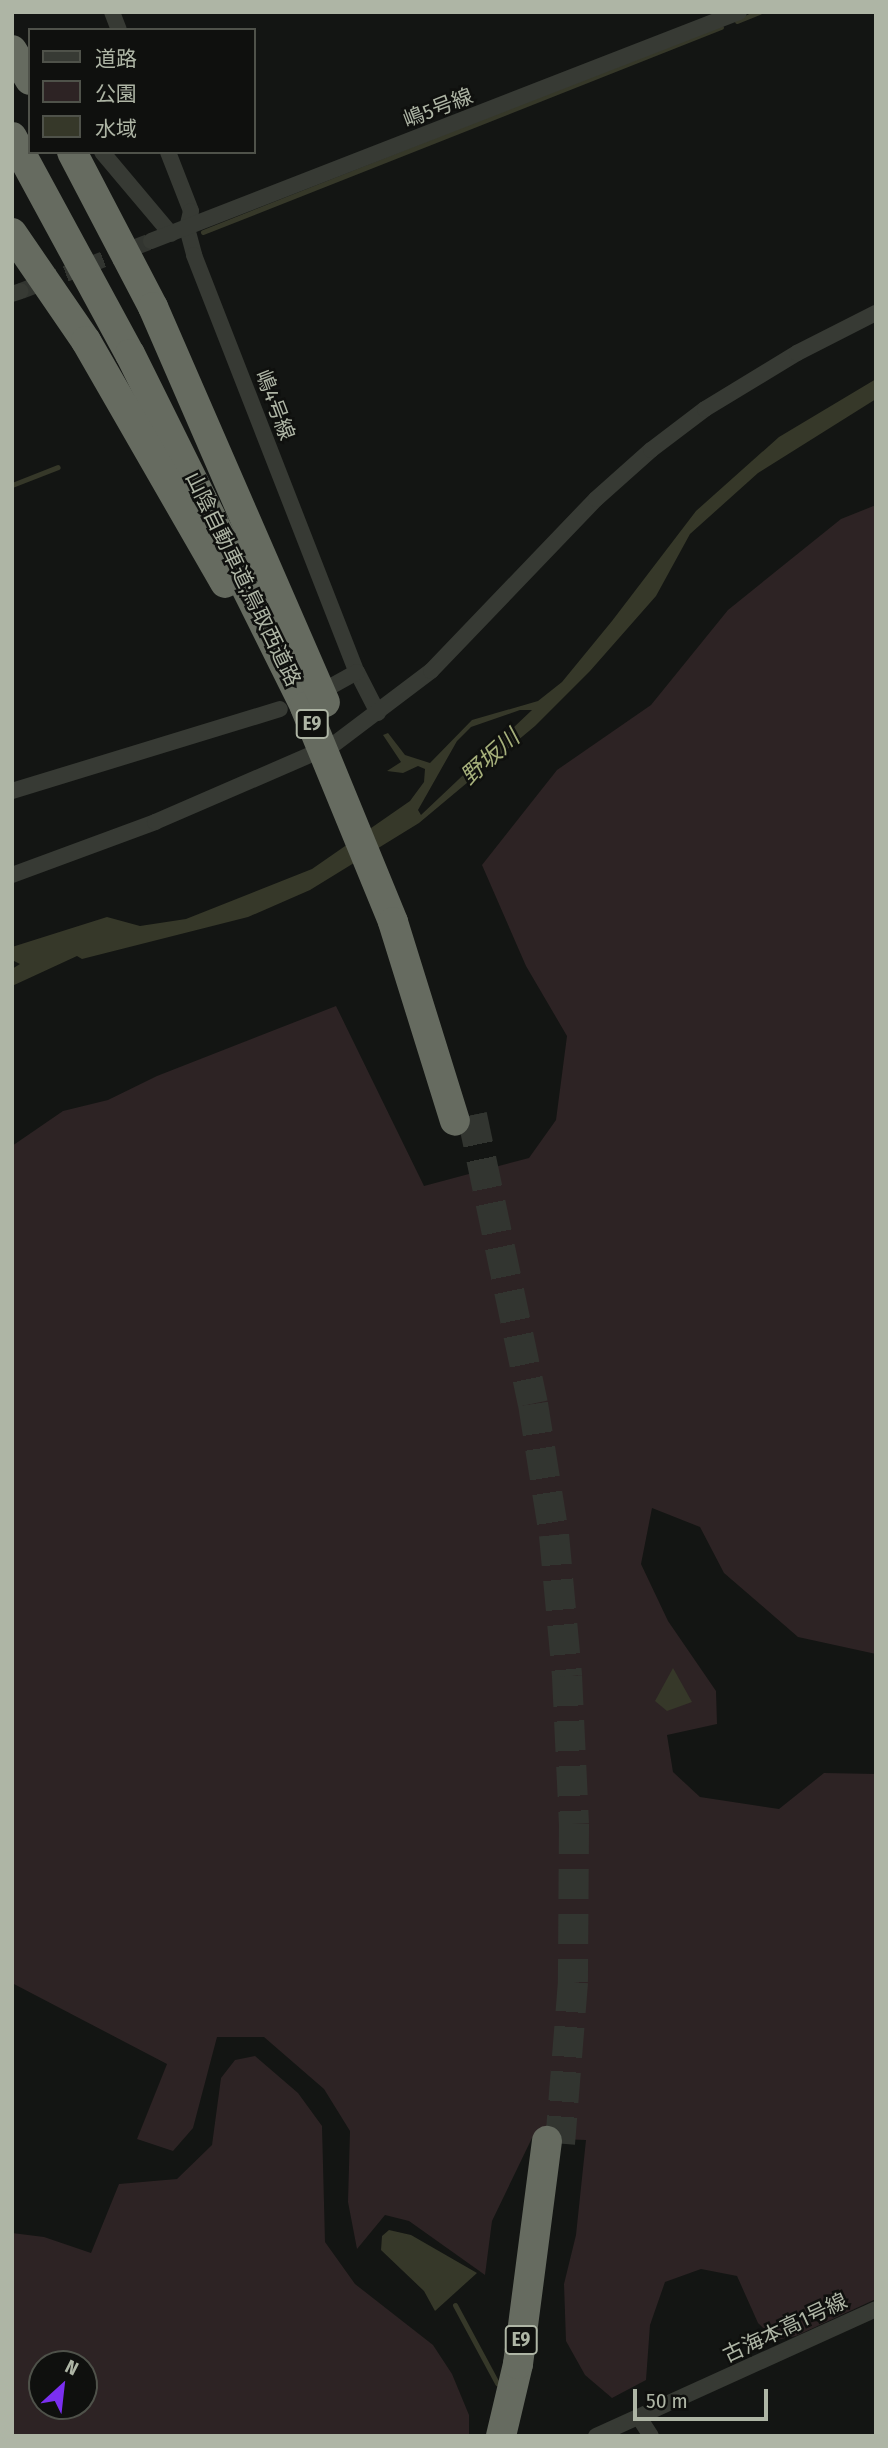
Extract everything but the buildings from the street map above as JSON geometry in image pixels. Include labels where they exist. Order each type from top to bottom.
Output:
[{"type":"highway","points":[[12,48],[28,76]]},
{"type":"highway","points":[[12,116],[28,144]]},
{"type":"highway","name":"山陰自動車道;鳥取西道路","points":[[12,137],[202,485]]},
{"type":"highway","name":"山陰自動車道;鳥取西道路","points":[[34,154],[202,485]]},
{"type":"highway","points":[[73,154],[153,307],[202,485],[250,627],[375,861],[416,968],[464,1118]]},
{"type":"highway","points":[[12,233],[86,341],[202,485],[363,793],[375,861]]},
{"type":"highway","name":"E9","points":[[514,2436],[554,2142]]},
{"type":"highway","name":"E9","points":[[501,2436],[542,2244]]},
{"type":"street","name":"嶋5号線","points":[[151,241],[739,12]]},
{"type":"street","points":[[12,48],[28,65]]},
{"type":"street","points":[[104,154],[171,234]]},
{"type":"street","name":"嶋4号線","points":[[169,154],[191,211],[187,228],[194,255],[357,672],[378,713]]},
{"type":"street","points":[[12,875],[293,765],[378,713],[431,671],[596,499],[651,450],[763,374],[876,313]]},
{"type":"street","points":[[328,688],[357,672]]},
{"type":"street","points":[[12,791],[280,709]]},
{"type":"street","name":"古海本高1号線","points":[[597,2436],[640,2419],[876,2309]]},
{"type":"street","points":[[640,2419],[651,2436]]},
{"type":"green space","points":[[876,505],[876,1654],[798,1637],[724,1573],[700,1527],[652,1508],[641,1564],[668,1621],[716,1691],[717,1724],[667,1735],[673,1772],[700,1797],[779,1809],[824,1773],[876,1774],[876,2299],[796,2336],[776,2340],[758,2323],[737,2276],[701,2269],[665,2282],[650,2325],[646,2380],[612,2398],[585,2375],[566,2341],[564,2284],[576,2235],[586,2140],[532,2138],[492,2221],[485,2275],[409,2221],[385,2215],[357,2249],[348,2202],[350,2131],[324,2089],[264,2037],[217,2037],[193,2128],[173,2151],[137,2139],[167,2064],[12,1983],[12,1146],[63,1111],[108,1100],[157,1076],[336,1006],[424,1186],[529,1158],[556,1120],[567,1036],[526,966],[482,865],[557,770],[651,705],[728,610],[841,519]]},
{"type":"green space","points":[[255,2056],[298,2093],[322,2126],[325,2242],[355,2284],[433,2345],[452,2374],[469,2415],[469,2436],[12,2436],[12,2233],[44,2237],[91,2253],[119,2184],[177,2179],[212,2145],[221,2078],[235,2060]]},
{"type":"water","name":"野坂川","points":[[876,379],[876,399],[758,473],[690,534],[656,596],[590,671],[535,726],[419,823],[310,890],[248,917],[82,959],[77,956],[12,986],[12,969],[20,964],[12,960],[12,947],[107,917],[140,926],[186,919],[312,869],[410,801],[424,782],[425,769],[418,766],[403,773],[387,771],[401,762],[383,735],[388,733],[405,755],[430,763],[472,720],[538,701],[562,682],[696,511],[779,437]],"holes":[[[520,710],[532,710],[421,815],[418,810],[457,741],[471,727]]]},
{"type":"water","points":[[673,1668],[692,1702],[667,1711],[655,1701]]},
{"type":"water","points":[[389,2230],[411,2235],[477,2273],[435,2311],[424,2291],[381,2250],[382,2236]]},
{"type":"waterway","points":[[737,21],[759,12]]},
{"type":"waterway","points":[[203,232],[721,27]]},
{"type":"waterway","points":[[12,485],[58,467]]},
{"type":"waterway","points":[[455,2305],[497,2383]]},
{"type":"tunnel","points":[[21,291],[151,241]]},
{"type":"tunnel","points":[[472,1115],[533,1404],[554,1535],[567,1676],[574,1824],[573,1982],[560,2143]]}]
